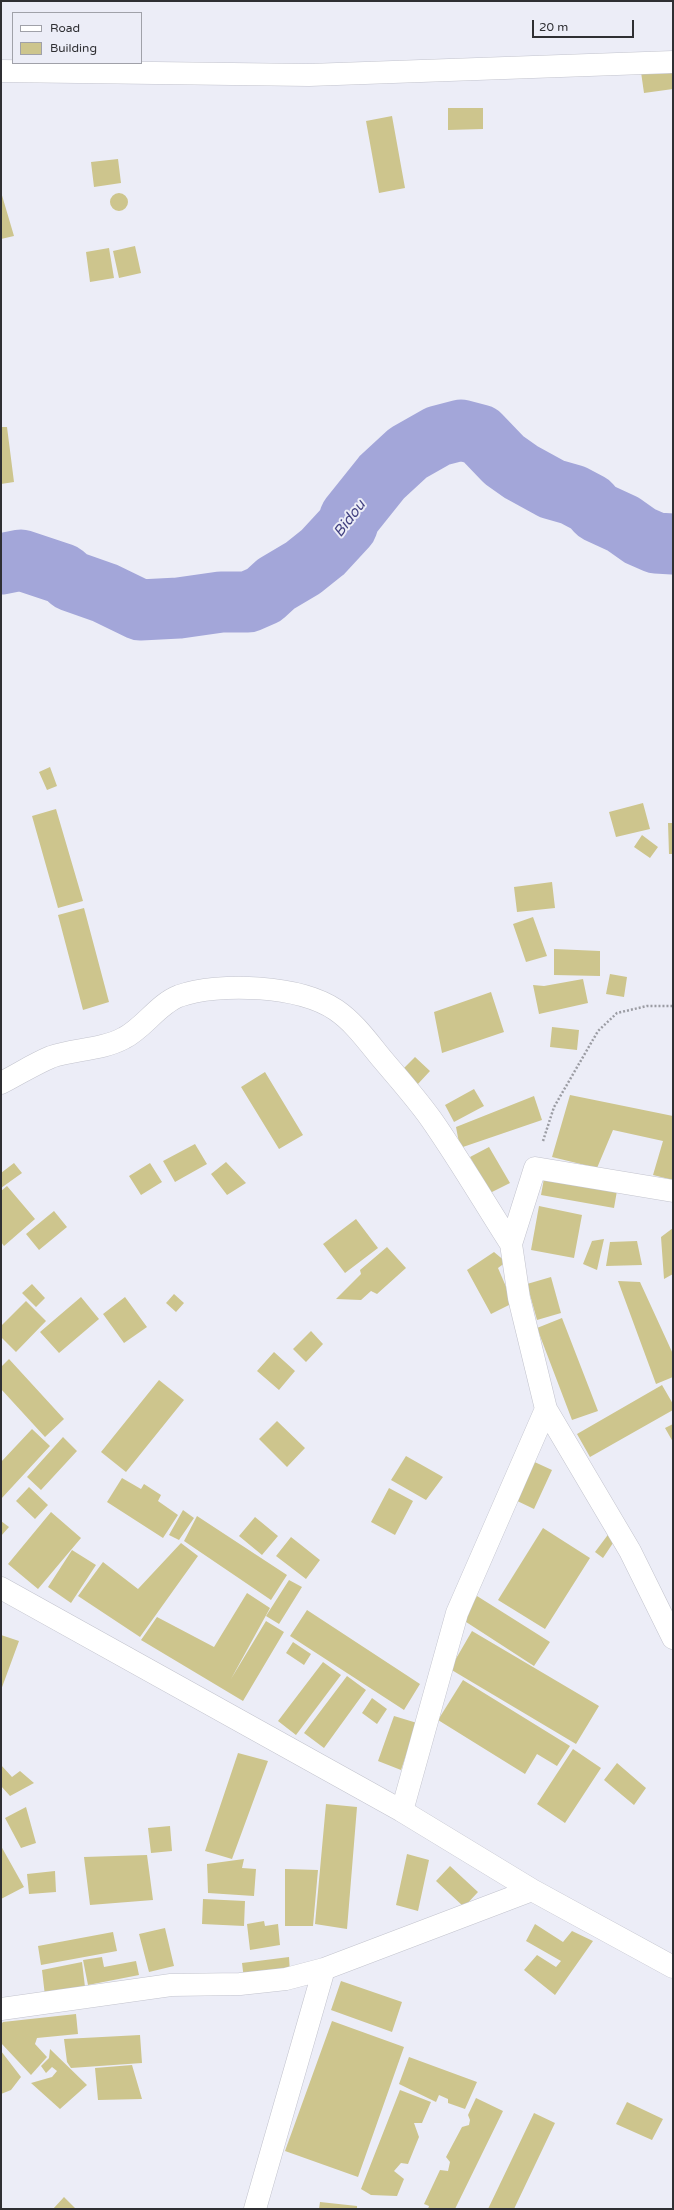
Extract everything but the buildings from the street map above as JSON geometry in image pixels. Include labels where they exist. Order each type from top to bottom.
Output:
[{"type":"street","points":[[1,71],[309,75],[673,62]]},
{"type":"street","points":[[1,1083],[50,1058],[113,1043],[124,1038],[138,1029],[170,1000],[199,990],[218,987],[258,989],[314,999],[334,1008],[350,1020],[430,1118],[511,1244],[519,1298],[546,1408],[630,1551],[673,1638]]},
{"type":"street","points":[[511,1244],[535,1168],[673,1191]]},
{"type":"street","points":[[402,1810],[457,1612],[546,1408]]},
{"type":"street","points":[[1,1588],[402,1810],[532,1890],[673,1967]]},
{"type":"street","points":[[1,2009],[171,1985],[240,1984],[286,1979],[324,1969],[532,1890]]},
{"type":"street","points":[[255,2209],[324,1969]]},
{"type":"path","points":[[535,1168],[554,1107],[598,1031],[616,1013],[647,1006],[673,1006]]},
{"type":"waterway","name":"Bidou","points":[[1,564],[21,560],[63,574],[71,581],[105,593],[140,610],[179,608],[221,602],[248,602],[264,595],[276,584],[303,568],[323,552],[347,526],[350,517],[382,477],[408,453],[438,436],[461,430],[480,435],[504,460],[521,472],[552,489],[573,495],[590,504],[597,512],[623,524],[640,536],[656,543],[673,544]]}]
